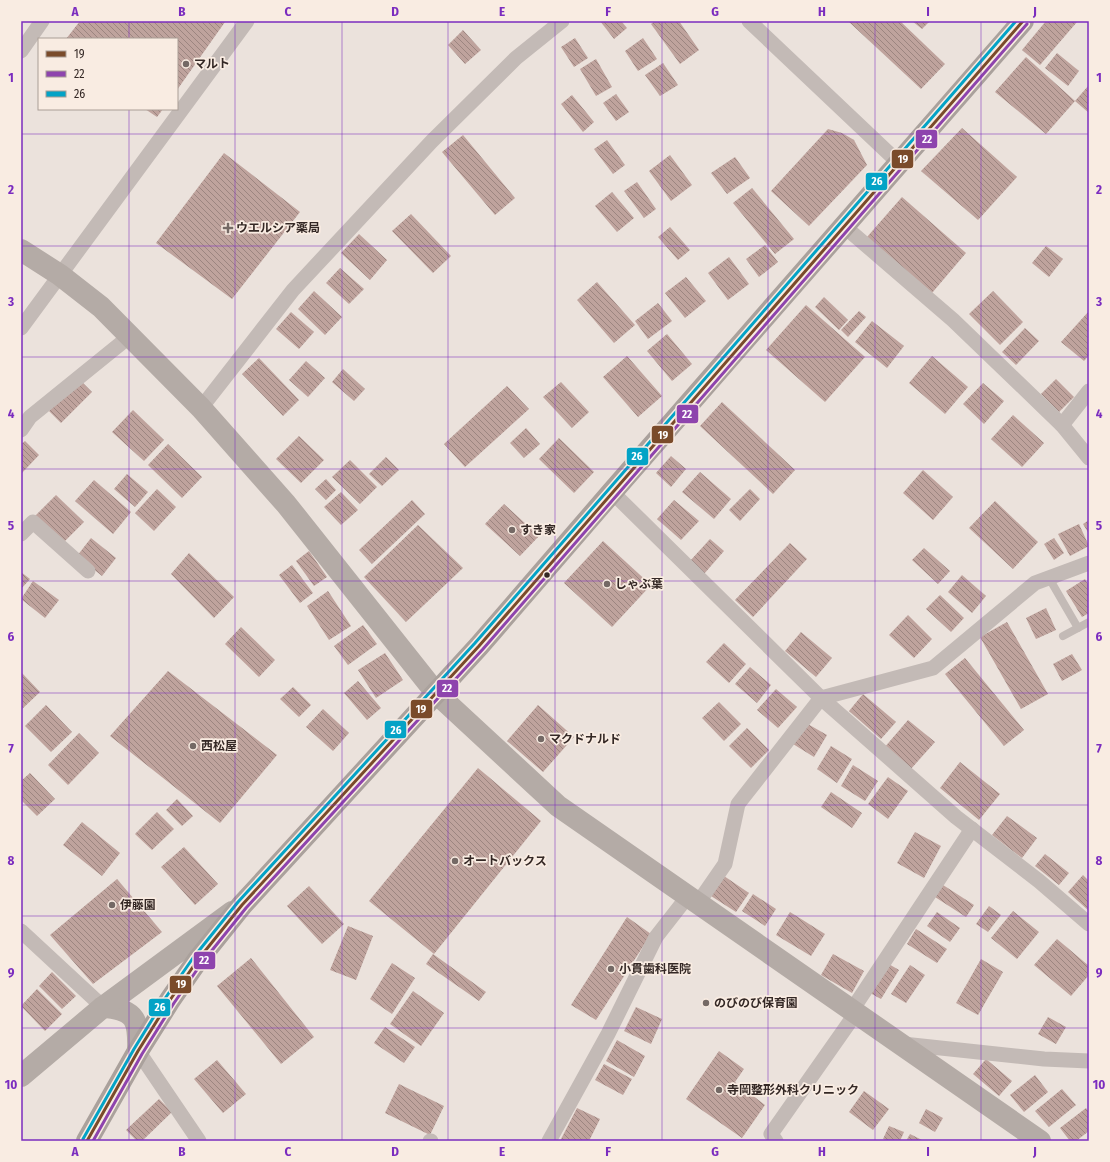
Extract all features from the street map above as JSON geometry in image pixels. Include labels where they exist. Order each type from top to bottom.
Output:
[{"type":"highway","points":[[87,1141],[170,1000],[197,961],[242,905],[436,694],[1024,21]]},
{"type":"street","points":[[21,51],[42,21]]},
{"type":"street","points":[[21,328],[247,21]]},
{"type":"street","points":[[202,408],[293,290],[432,141],[516,58],[562,21]]},
{"type":"street","points":[[749,21],[899,163]]},
{"type":"street","points":[[845,227],[952,320],[1062,425],[1089,458]]},
{"type":"street","points":[[21,250],[60,275],[101,307],[202,408],[286,504],[436,694],[558,806],[1040,1141]]},
{"type":"street","points":[[21,430],[30,417],[130,336]]},
{"type":"street","points":[[1062,425],[1089,391]]},
{"type":"street","points":[[612,492],[821,698],[956,817],[1040,881],[1089,924]]},
{"type":"street","points":[[24,526],[33,522],[88,571]]},
{"type":"street","points":[[549,1141],[621,1008],[656,937],[693,900],[725,864],[738,804],[821,698],[933,668],[1035,583],[1089,563]]},
{"type":"street","points":[[776,1141],[771,1134],[854,1012],[972,829]]},
{"type":"street","points":[[21,1076],[103,1008],[242,905]]},
{"type":"street","points":[[21,931],[103,1008],[118,1008],[128,1013],[136,1022],[138,1030],[138,1052],[199,1141]]},
{"type":"street","points":[[900,1044],[1044,1059],[1089,1061]]},
{"type":"lane","points":[[1049,578],[1078,628]]},
{"type":"lane","points":[[1064,636],[1089,622]]},
{"type":"building","name":"マルト","points":[[80,21],[225,22],[178,89],[178,38],[67,38]]},
{"type":"building","points":[[600,21],[621,21],[627,28],[614,39]]},
{"type":"building","points":[[655,21],[679,21],[699,50],[680,64],[651,24]]},
{"type":"building","points":[[848,21],[900,21],[945,64],[921,89]]},
{"type":"building","points":[[912,21],[930,21],[922,29]]},
{"type":"building","points":[[1046,21],[1077,22],[1040,65],[1022,50]]},
{"type":"building","points":[[463,30],[481,50],[465,64],[448,45]]},
{"type":"building","points":[[575,38],[588,58],[574,67],[561,47]]},
{"type":"building","points":[[643,38],[657,59],[638,71],[625,51]]},
{"type":"building","points":[[1057,53],[1079,71],[1068,86],[1045,68]]},
{"type":"building","points":[[1026,57],[1075,101],[1046,134],[995,92]]},
{"type":"building","points":[[596,59],[612,87],[596,96],[580,69]]},
{"type":"building","points":[[663,63],[678,85],[660,96],[645,75]]},
{"type":"building","points":[[1089,85],[1089,113],[1075,101]]},
{"type":"building","points":[[616,94],[629,112],[616,121],[603,103]]},
{"type":"building","points":[[572,95],[594,122],[583,132],[561,104]]},
{"type":"building","points":[[146,110],[162,110],[157,117]]},
{"type":"building","points":[[962,128],[1017,177],[978,220],[921,171]]},
{"type":"building","points":[[828,129],[842,133],[854,140],[867,165],[809,226],[771,191]]},
{"type":"building","points":[[463,135],[515,198],[495,215],[442,152]]},
{"type":"building","points":[[607,140],[625,165],[613,174],[594,149]]},
{"type":"building","name":"ウエルシア薬局","points":[[224,153],[300,212],[232,299],[156,243]]},
{"type":"building","points":[[670,155],[692,185],[671,201],[649,171]]},
{"type":"building","points":[[735,157],[750,178],[727,194],[711,173]]},
{"type":"building","points":[[637,182],[656,209],[644,218],[624,191]]},
{"type":"building","points":[[752,188],[794,239],[775,254],[733,203]]},
{"type":"building","points":[[612,192],[634,218],[617,232],[595,206]]},
{"type":"building","points":[[902,197],[966,253],[932,293],[867,237]]},
{"type":"building","points":[[411,214],[451,256],[433,273],[392,231]]},
{"type":"building","points":[[670,227],[690,250],[678,260],[658,237]]},
{"type":"building","points":[[359,234],[387,260],[370,280],[341,253]]},
{"type":"building","points":[[765,245],[778,262],[759,277],[746,259]]},
{"type":"building","points":[[1046,246],[1063,259],[1049,277],[1032,263]]},
{"type":"building","points":[[729,257],[749,284],[728,300],[708,273]]},
{"type":"building","points":[[340,268],[364,289],[349,304],[326,283]]},
{"type":"building","points":[[686,277],[706,301],[685,318],[665,293]]},
{"type":"building","points":[[597,282],[635,325],[614,343],[577,300]]},
{"type":"building","points":[[314,291],[342,317],[325,335],[298,309]]},
{"type":"building","points":[[993,291],[1023,322],[1000,345],[969,314]]},
{"type":"building","points":[[824,297],[848,320],[839,330],[815,307]]},
{"type":"building","points":[[658,303],[672,321],[648,339],[635,321]]},
{"type":"building","points":[[806,305],[865,357],[825,402],[766,350]]},
{"type":"building","points":[[859,311],[866,317],[848,337],[841,330]]},
{"type":"building","points":[[1089,311],[1089,355],[1084,361],[1061,342]]},
{"type":"building","points":[[291,312],[314,332],[299,349],[276,329]]},
{"type":"building","points":[[872,321],[904,346],[887,368],[855,342]]},
{"type":"building","points":[[1025,328],[1039,341],[1016,365],[1002,352]]},
{"type":"building","points":[[667,334],[692,364],[672,381],[647,351]]},
{"type":"building","points":[[627,356],[662,396],[638,417],[603,377]]},
{"type":"building","points":[[932,356],[968,387],[945,414],[909,383]]},
{"type":"building","points":[[259,358],[299,400],[283,416],[242,374]]},
{"type":"building","points":[[306,361],[325,378],[308,397],[289,380]]},
{"type":"building","points":[[343,369],[365,389],[354,401],[332,382]]},
{"type":"building","points":[[1056,379],[1074,397],[1059,412],[1041,394]]},
{"type":"building","points":[[80,380],[92,392],[61,423],[49,411]]},
{"type":"building","points":[[561,382],[589,412],[572,428],[543,397]]},
{"type":"building","points":[[983,383],[1004,401],[984,424],[963,404]]},
{"type":"building","points":[[507,386],[529,409],[465,467],[444,444]]},
{"type":"building","points":[[722,402],[795,470],[773,494],[700,426]]},
{"type":"building","points":[[133,410],[164,440],[144,461],[112,432]]},
{"type":"building","points":[[1013,415],[1044,443],[1022,467],[991,439]]},
{"type":"building","points":[[526,428],[540,444],[524,458],[510,443]]},
{"type":"building","points":[[299,436],[324,460],[301,483],[276,459]]},
{"type":"building","points":[[559,438],[594,472],[574,493],[539,459]]},
{"type":"building","points":[[25,441],[39,455],[21,474],[21,444]]},
{"type":"building","points":[[168,444],[202,477],[182,498],[148,465]]},
{"type":"building","points":[[671,456],[686,469],[671,487],[656,473]]},
{"type":"building","points":[[386,457],[399,470],[382,486],[369,474]]},
{"type":"building","points":[[350,460],[377,487],[360,504],[332,477]]},
{"type":"building","points":[[923,470],[953,497],[933,520],[903,493]]},
{"type":"building","points":[[700,472],[731,499],[714,519],[682,492]]},
{"type":"building","points":[[127,474],[148,492],[135,507],[114,489]]},
{"type":"building","points":[[326,479],[336,490],[326,500],[315,489]]},
{"type":"building","points":[[94,480],[131,512],[113,534],[75,501]]},
{"type":"building","points":[[157,489],[176,507],[154,531],[135,513]]},
{"type":"building","points":[[750,489],[760,499],[740,521],[729,510]]},
{"type":"building","points":[[341,492],[358,510],[341,525],[324,507]]},
{"type":"building","points":[[56,495],[84,522],[62,544],[34,517]]},
{"type":"building","points":[[412,500],[425,514],[372,564],[359,550]]},
{"type":"building","points":[[674,500],[699,521],[681,540],[657,519]]},
{"type":"building","points":[[995,501],[1038,542],[1013,569],[969,528]]},
{"type":"building","name":"すき家","points":[[504,504],[539,536],[520,556],[485,524]]},
{"type":"building","points":[[1089,520],[1089,534],[1083,524]]},
{"type":"building","points":[[1079,524],[1089,546],[1070,556],[1058,534]]},
{"type":"building","points":[[418,525],[463,568],[406,622],[364,577]]},
{"type":"building","points":[[91,538],[116,558],[102,576],[77,556]]},
{"type":"building","points":[[1054,538],[1064,553],[1054,560],[1044,544]]},
{"type":"building","points":[[710,539],[724,551],[704,574],[690,561]]},
{"type":"building","name":"しゃぶ葉","points":[[603,541],[651,585],[612,627],[564,583]]},
{"type":"building","points":[[790,543],[807,559],[753,617],[735,600]]},
{"type":"building","points":[[924,548],[950,571],[938,584],[912,560]]},
{"type":"building","points":[[309,551],[327,577],[314,586],[296,561]]},
{"type":"building","points":[[189,553],[234,597],[214,618],[171,574]]},
{"type":"building","points":[[292,565],[313,593],[300,603],[279,575]]},
{"type":"building","points":[[21,572],[30,579],[21,589]]},
{"type":"building","points":[[962,575],[986,596],[972,613],[948,592]]},
{"type":"building","points":[[1085,579],[1089,586],[1089,613],[1082,617],[1066,591]]},
{"type":"building","points":[[33,581],[59,600],[45,618],[21,599]]},
{"type":"building","points":[[328,591],[351,626],[329,640],[307,606]]},
{"type":"building","points":[[940,595],[964,618],[951,632],[926,609]]},
{"type":"building","points":[[1046,608],[1056,630],[1036,639],[1026,618]]},
{"type":"building","points":[[908,615],[932,639],[914,658],[889,635]]},
{"type":"building","points":[[1007,622],[1048,694],[1021,709],[980,637]]},
{"type":"building","points":[[363,625],[377,644],[348,665],[334,646]]},
{"type":"building","points":[[241,627],[275,660],[259,677],[225,644]]},
{"type":"building","points":[[801,632],[832,658],[816,677],[785,651]]},
{"type":"building","points":[[724,643],[746,664],[729,683],[706,662]]},
{"type":"building","points":[[385,653],[403,680],[376,698],[358,670]]},
{"type":"building","points":[[1072,654],[1082,670],[1062,681],[1053,664]]},
{"type":"building","points":[[965,658],[1024,730],[1004,746],[945,674]]},
{"type":"building","points":[[750,667],[771,685],[757,703],[735,684]]},
{"type":"building","name":"西松屋","points":[[168,671],[277,755],[220,823],[110,736]]},
{"type":"building","points":[[21,672],[40,692],[21,710]]},
{"type":"building","points":[[358,681],[381,708],[367,720],[344,693]]},
{"type":"building","points":[[293,687],[311,705],[299,717],[280,699]]},
{"type":"building","points":[[776,689],[797,707],[778,728],[757,710]]},
{"type":"building","points":[[863,694],[896,722],[881,739],[849,711]]},
{"type":"building","points":[[719,702],[741,724],[724,741],[702,718]]},
{"type":"building","points":[[46,705],[72,732],[51,752],[25,726]]},
{"type":"building","name":"マクドナルド","points":[[538,705],[574,737],[543,772],[507,741]]},
{"type":"building","points":[[323,709],[349,733],[333,751],[306,727]]},
{"type":"building","points":[[908,720],[935,742],[910,770],[884,748]]},
{"type":"building","points":[[806,723],[827,735],[814,757],[793,744]]},
{"type":"building","points":[[747,728],[769,750],[751,768],[729,746]]},
{"type":"building","points":[[79,733],[99,753],[68,785],[48,765]]},
{"type":"building","points":[[831,746],[852,759],[837,783],[817,769]]},
{"type":"building","points":[[960,762],[1000,794],[979,820],[940,788]]},
{"type":"building","points":[[853,765],[878,781],[865,801],[841,786]]},
{"type":"building","name":"オートバックス","points":[[478,768],[541,821],[434,954],[369,901]]},
{"type":"building","points":[[30,773],[55,799],[37,816],[21,800],[21,781]]},
{"type":"building","points":[[888,777],[908,791],[888,819],[868,804]]},
{"type":"building","points":[[831,792],[862,813],[852,828],[821,807]]},
{"type":"building","points":[[177,799],[193,816],[182,826],[166,810]]},
{"type":"building","points":[[157,812],[174,829],[152,850],[135,834]]},
{"type":"building","points":[[1007,816],[1037,838],[1022,858],[992,835]]},
{"type":"building","points":[[82,822],[120,853],[102,876],[63,845]]},
{"type":"building","points":[[915,832],[941,846],[924,878],[897,863]]},
{"type":"building","points":[[184,847],[218,884],[195,905],[161,867]]},
{"type":"building","points":[[1045,854],[1069,873],[1059,885],[1035,866]]},
{"type":"building","points":[[1083,875],[1089,881],[1089,911],[1068,892]]},
{"type":"building","points":[[724,876],[749,893],[736,912],[711,896]]},
{"type":"building","name":"伊藤園","points":[[117,879],[162,932],[93,984],[50,935]]},
{"type":"building","points":[[943,885],[974,905],[966,917],[935,897]]},
{"type":"building","points":[[309,886],[344,924],[322,944],[287,906]]},
{"type":"building","points":[[753,894],[776,909],[765,926],[742,911]]},
{"type":"building","points":[[989,906],[1001,915],[988,932],[976,924]]},
{"type":"building","points":[[1013,911],[1039,932],[1017,959],[991,938]]},
{"type":"building","points":[[790,912],[825,934],[811,956],[776,935]]},
{"type":"building","points":[[937,912],[960,928],[950,942],[927,926]]},
{"type":"building","name":"小貫歯科医院","points":[[627,917],[651,934],[596,1020],[571,1005]]},
{"type":"building","points":[[348,926],[373,936],[356,980],[330,970]]},
{"type":"building","points":[[916,929],[947,949],[937,963],[907,944]]},
{"type":"building","points":[[1057,939],[1089,966],[1089,975],[1071,996],[1034,965]]},
{"type":"building","points":[[433,954],[486,992],[479,1001],[426,964]]},
{"type":"building","points":[[833,954],[864,971],[852,993],[821,975]]},
{"type":"building","points":[[251,958],[314,1037],[281,1064],[217,986]]},
{"type":"building","points":[[981,959],[1003,972],[978,1015],[956,1003]]},
{"type":"building","points":[[392,963],[415,978],[392,1014],[370,999]]},
{"type":"building","points":[[887,963],[899,970],[881,999],[870,993]]},
{"type":"building","points":[[910,965],[925,975],[906,1003],[891,994]]},
{"type":"building","points":[[52,972],[76,996],[62,1009],[39,986]]},
{"type":"building","points":[[37,989],[62,1014],[45,1031],[21,1006]]},
{"type":"building","points":[[413,991],[444,1013],[421,1046],[390,1024]]},
{"type":"building","points":[[636,1007],[662,1019],[651,1044],[624,1031]]},
{"type":"building","points":[[1048,1017],[1066,1027],[1056,1044],[1038,1034]]},
{"type":"building","points":[[385,1027],[415,1047],[404,1063],[374,1043]]},
{"type":"building","points":[[617,1040],[645,1056],[634,1077],[606,1061]]},
{"type":"building","name":"寺岡整形外科クリニック","points":[[719,1051],[744,1069],[735,1082],[765,1105],[742,1138],[686,1099]]},
{"type":"building","points":[[986,1059],[1012,1081],[999,1096],[973,1074]]},
{"type":"building","points":[[217,1060],[246,1094],[223,1113],[194,1079]]},
{"type":"building","points":[[604,1064],[632,1079],[623,1095],[595,1080]]},
{"type":"building","points":[[1035,1075],[1048,1092],[1024,1112],[1010,1095]]},
{"type":"building","points":[[399,1084],[444,1106],[430,1135],[385,1113]]},
{"type":"building","points":[[1062,1089],[1076,1105],[1049,1127],[1035,1111]]},
{"type":"building","points":[[864,1091],[889,1109],[873,1130],[849,1112]]},
{"type":"building","points":[[159,1099],[172,1112],[142,1141],[137,1141],[126,1130]]},
{"type":"building","points":[[577,1108],[600,1119],[589,1141],[560,1141]]},
{"type":"building","points":[[1086,1108],[1089,1112],[1089,1131],[1076,1141],[1070,1141],[1060,1128]]},
{"type":"building","points":[[926,1109],[943,1118],[935,1132],[919,1123]]},
{"type":"building","points":[[889,1126],[904,1132],[900,1141],[888,1141],[883,1139]]},
{"type":"building","points":[[910,1134],[924,1141],[906,1141]]},
{"type":"transit line","name":"26","points":[[83,1139],[134,1049],[166,997],[193,958],[238,902],[475,643],[1016,21]]},
{"type":"transit line","name":"19","points":[[87,1141],[138,1051],[170,1000],[197,961],[242,905],[479,646],[1023,21]]},
{"type":"transit line","name":"22","points":[[93,1141],[142,1054],[174,1003],[201,964],[246,908],[483,649],[1027,24]]},
{"type":"place","name":"マルト","points":[[186,64]]},
{"type":"place","name":"ウエルシア薬局","points":[[228,228]]},
{"type":"place","name":"すき家","points":[[512,530]]},
{"type":"place","name":"しゃぶ葉","points":[[607,584]]},
{"type":"place","name":"マクドナルド","points":[[541,739]]},
{"type":"place","name":"西松屋","points":[[193,746]]},
{"type":"place","name":"オートバックス","points":[[455,861]]},
{"type":"place","name":"伊藤園","points":[[112,905]]},
{"type":"place","name":"小貫歯科医院","points":[[611,969]]},
{"type":"place","name":"のびのび保育園","points":[[706,1003]]},
{"type":"place","name":"寺岡整形外科クリニック","points":[[719,1090]]}]
